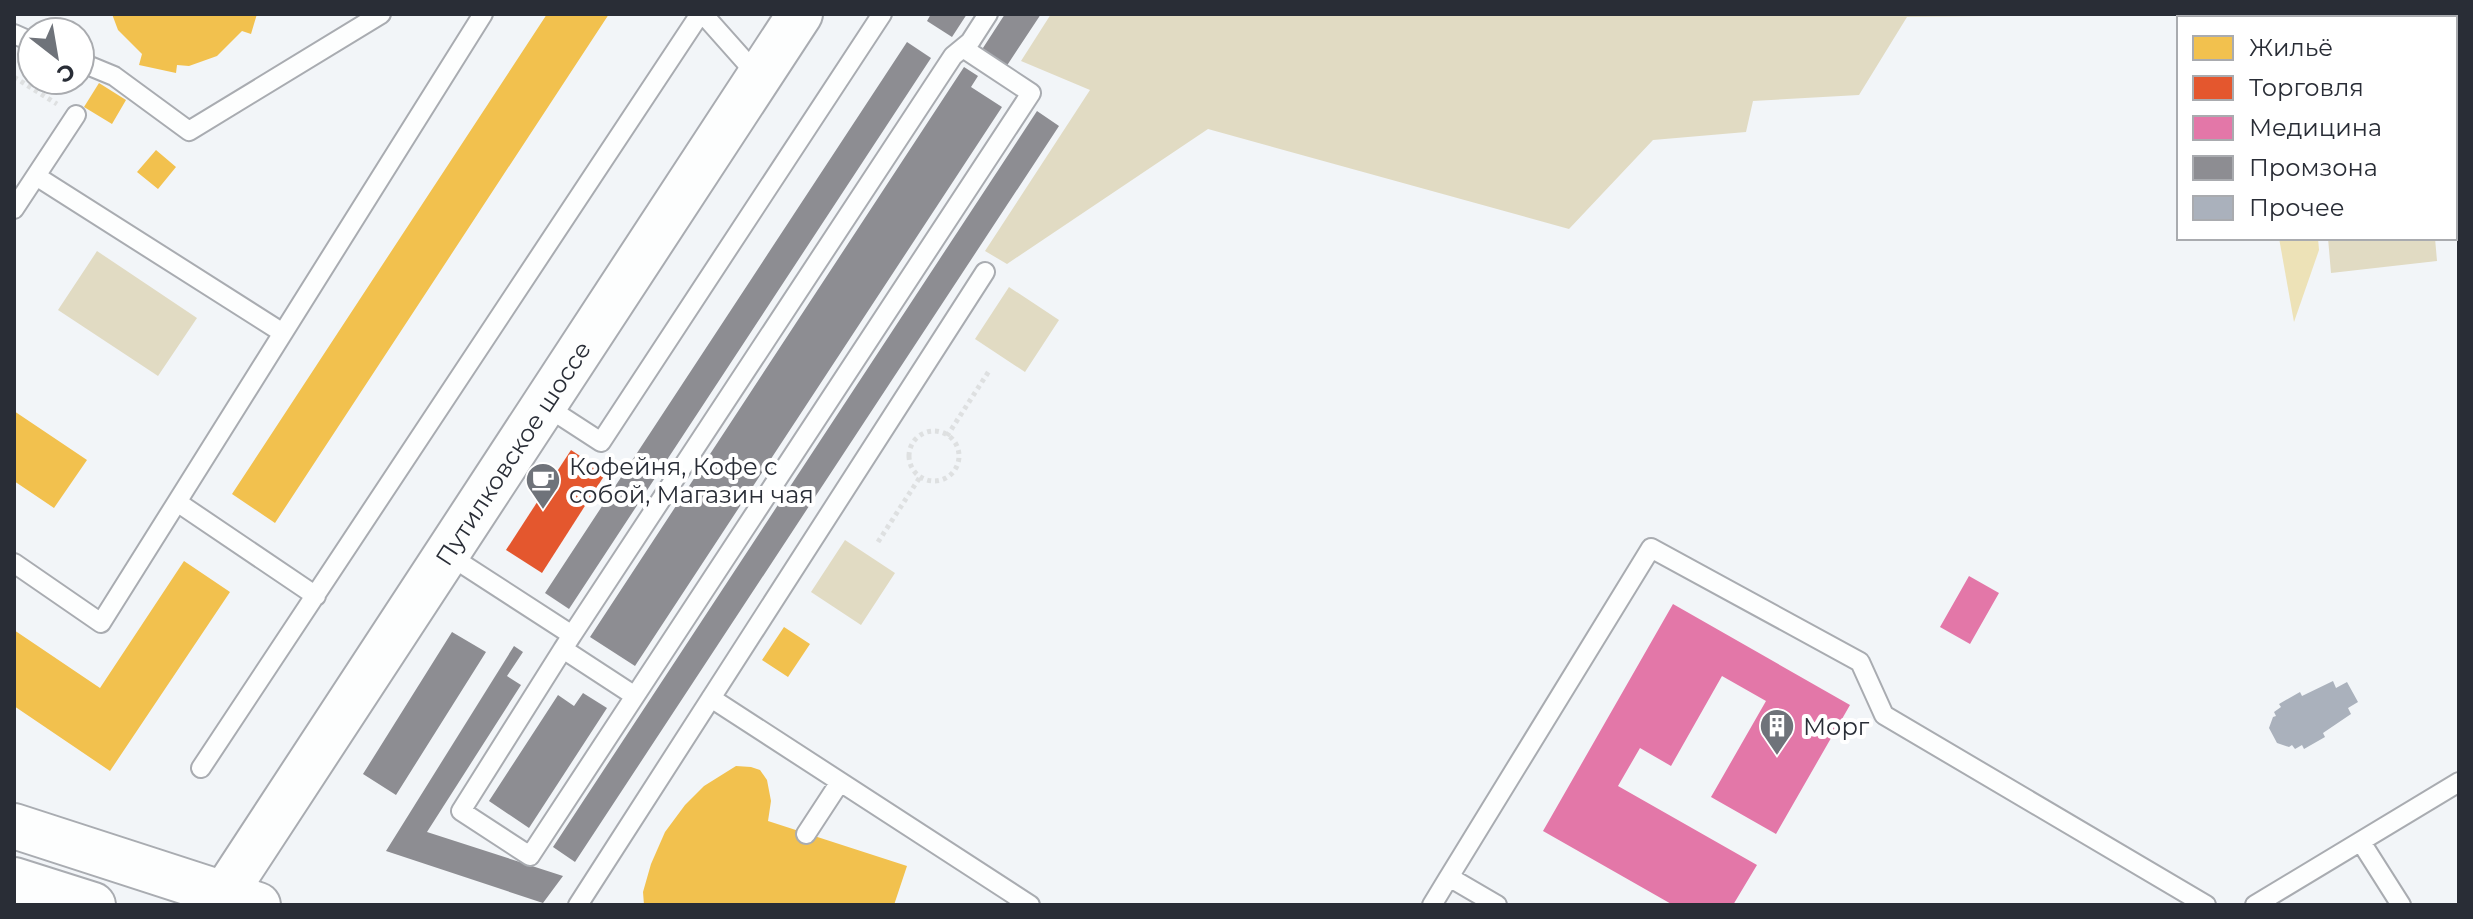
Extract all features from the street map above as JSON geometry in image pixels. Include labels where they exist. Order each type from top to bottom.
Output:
[{"type":"main road","name":"Путилковское шоссе","points":[[233,901],[447,554],[800,14]]},
{"type":"main road","points":[[14,826],[233,901]]},
{"type":"main road","points":[[14,880],[93,905]]},
{"type":"lane","points":[[96,69],[114,76],[189,131],[381,14]]},
{"type":"lane","points":[[14,563],[101,623],[483,14]]},
{"type":"lane","points":[[201,768],[702,14],[759,77]]},
{"type":"lane","points":[[544,405],[601,442],[882,14]]},
{"type":"lane","points":[[889,14],[894,18],[897,14]]},
{"type":"lane","points":[[963,48],[1031,93],[530,856],[461,811],[568,642],[953,56],[963,48],[988,14]]},
{"type":"lane","points":[[14,209],[76,115]]},
{"type":"lane","points":[[36,176],[283,333]]},
{"type":"lane","points":[[578,905],[985,272]]},
{"type":"lane","points":[[177,502],[316,596]]},
{"type":"lane","points":[[1432,905],[1651,548],[1860,662],[1884,715],[2206,905]]},
{"type":"lane","points":[[447,554],[568,642],[635,696]]},
{"type":"lane","points":[[711,698],[1030,905]]},
{"type":"lane","points":[[806,834],[840,782]]},
{"type":"lane","points":[[2255,905],[2459,782]]},
{"type":"lane","points":[[2361,842],[2401,905]]},
{"type":"lane","points":[[1449,877],[1497,905]]},
{"type":"path","points":[[14,77],[76,115]]},
{"type":"path","points":[[947,436],[989,371]]},
{"type":"path","points":[[930,432],[947,436],[959,452],[954,471],[947,478],[937,481],[920,477],[909,460],[914,441],[930,432]]},
{"type":"path","points":[[878,542],[920,477]]},
{"type":"shaded area","points":[[1051,14],[2168,14],[1907,17],[1859,95],[1753,101],[1746,132],[1653,140],[1569,229],[1208,129],[1007,264],[985,251],[1090,90],[1021,61]]},
{"type":"shaded area","points":[[2279,240],[2318,240],[2319,250],[2294,322]]},
{"type":"shaded area","points":[[2328,240],[2435,240],[2437,261],[2331,273]]},
{"type":"shaded area","points":[[97,251],[197,318],[158,376],[58,310]]},
{"type":"shaded area","points":[[1009,287],[1059,320],[1025,372],[975,339]]},
{"type":"shaded area","points":[[845,540],[895,573],[861,625],[811,592]]},
{"type":"building: Жильё","points":[[112,14],[257,14],[251,34],[242,31],[217,56],[189,66],[177,65],[176,73],[139,65],[142,54],[118,30]]},
{"type":"building: Жильё","points":[[547,14],[609,14],[275,523],[232,494]]},
{"type":"building: Жильё","points":[[99,83],[126,100],[112,124],[84,107],[91,96],[96,96]]},
{"type":"building: Жильё","points":[[156,150],[176,167],[158,189],[137,172]]},
{"type":"building: Жильё","points":[[14,411],[87,460],[54,508],[14,481]]},
{"type":"building: Жильё","points":[[184,561],[230,592],[110,771],[14,706],[14,630],[100,688]]},
{"type":"building: Жильё","points":[[784,627],[810,644],[788,677],[762,660]]},
{"type":"building: Жильё","points":[[736,766],[760,770],[767,780],[771,801],[768,821],[907,866],[894,905],[644,905],[643,892],[651,864],[665,832],[704,786]]},
{"type":"building: Торговля","points":[[571,450],[606,473],[542,573],[506,550]]},
{"type":"building: Медицина","points":[[1969,576],[1999,593],[1970,644],[1940,627]]},
{"type":"building: Медицина","name":"Морг","points":[[1673,604],[1850,705],[1776,834],[1711,797],[1766,701],[1722,676],[1671,766],[1640,748],[1618,786],[1757,865],[1733,905],[1673,905],[1543,831]]},
{"type":"building: Промзона","points":[[931,14],[967,14],[952,37],[927,21]]},
{"type":"building: Промзона","points":[[1005,14],[1041,14],[1006,67],[981,51]]},
{"type":"building: Промзона","points":[[907,42],[931,58],[569,609],[545,593]]},
{"type":"building: Промзона","points":[[964,67],[978,76],[971,87],[1002,107],[635,666],[590,637]]},
{"type":"building: Промзона","points":[[1037,111],[1059,126],[575,862],[553,847]]},
{"type":"building: Промзона","points":[[452,632],[486,652],[396,795],[363,774]]},
{"type":"building: Промзона","points":[[514,646],[523,652],[507,676],[521,685],[427,832],[563,876],[543,903],[386,851]]},
{"type":"building: Промзона","points":[[583,693],[607,708],[529,828],[489,801],[558,695],[574,706]]},
{"type":"building: Прочее","points":[[2333,681],[2336,688],[2347,682],[2358,702],[2348,708],[2351,714],[2323,733],[2325,737],[2304,749],[2302,745],[2295,749],[2292,745],[2277,743],[2269,728],[2276,716],[2274,712],[2281,707],[2279,704],[2300,692],[2302,696]]},
{"type":"place","name":"Кофейня, Кофе с собой, Магазин чая","points":[[543,511]]},
{"type":"place","name":"Морг","points":[[1777,757]]}]
